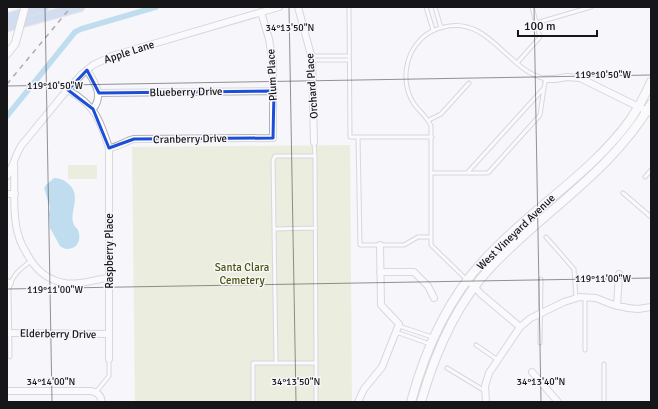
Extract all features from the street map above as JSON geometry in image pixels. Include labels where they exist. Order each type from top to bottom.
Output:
[{"type":"main road","points":[[7,18],[44,7]]},
{"type":"main road","points":[[7,27],[80,7]]},
{"type":"main road","name":"West Vineyard Avenue","points":[[411,402],[432,341],[448,311],[483,260],[614,140],[631,119],[651,82]]},
{"type":"main road","name":"West Vineyard Avenue","points":[[422,402],[427,381],[438,350],[452,322],[491,267],[515,243],[602,166],[620,148],[650,109]]},
{"type":"street","points":[[7,54],[15,44],[25,7]]},
{"type":"street","name":"Apple Lane","points":[[7,176],[21,146],[68,90],[87,70],[98,62],[112,56],[279,7]]},
{"type":"street","name":"Orchard Place","points":[[298,7],[312,58],[314,142]]},
{"type":"street","name":"Plum Place","points":[[261,12],[272,52],[274,91],[273,138]]},
{"type":"street","points":[[87,70],[98,93],[97,104],[93,109]]},
{"type":"street","points":[[546,79],[567,77],[580,78],[638,106],[650,109]]},
{"type":"street","name":"Raspberry Place","points":[[68,90],[77,94],[93,109],[109,148],[109,359]]},
{"type":"street","name":"Blueberry Drive","points":[[98,93],[274,91]]},
{"type":"street","name":"Cranberry Drive","points":[[109,148],[134,139],[273,138]]},
{"type":"street","points":[[14,161],[16,223],[18,236],[23,248],[37,269],[44,275],[64,283],[75,284],[94,279],[109,278]]},
{"type":"street","points":[[7,194],[15,194]]},
{"type":"street","points":[[358,402],[364,390],[382,367],[399,324],[380,305],[380,245]]},
{"type":"street","points":[[380,272],[414,272],[428,286],[434,298]]},
{"type":"street","points":[[617,306],[619,274]]},
{"type":"street","points":[[468,280],[475,288],[520,326]]},
{"type":"street","points":[[486,402],[486,380],[520,326],[531,318],[564,302],[585,297],[596,298],[617,306],[638,308],[651,307]]},
{"type":"street","name":"Elderberry Drive","points":[[9,333],[109,334]]},
{"type":"street","points":[[532,372],[558,402]]},
{"type":"street","points":[[7,391],[91,391],[100,395],[102,402]]},
{"type":"lane","points":[[349,7],[350,137],[432,137]]},
{"type":"lane","points":[[426,7],[433,30]]},
{"type":"lane","points":[[435,7],[441,28]]},
{"type":"lane","points":[[517,63],[540,37],[532,7]]},
{"type":"lane","points":[[536,23],[591,7]]},
{"type":"lane","points":[[431,173],[488,173],[540,115],[546,79],[527,71],[496,43],[478,30],[460,25],[433,30],[421,39],[413,48],[408,59],[406,84],[416,106],[429,120],[431,126],[432,137],[431,173],[431,245],[468,280]]},
{"type":"lane","points":[[312,58],[349,58]]},
{"type":"lane","points":[[429,120],[441,114],[469,82]]},
{"type":"lane","points":[[467,172],[544,88]]},
{"type":"lane","points":[[358,137],[360,245],[404,245],[418,237],[431,237]]},
{"type":"lane","points":[[314,142],[316,228],[316,402]]},
{"type":"lane","points":[[276,363],[273,159],[275,156],[314,156]]},
{"type":"lane","points":[[645,177],[651,170]]},
{"type":"lane","points":[[622,193],[651,217]]},
{"type":"lane","points":[[274,229],[316,228]]},
{"type":"lane","points":[[546,237],[574,269],[576,298]]},
{"type":"lane","points":[[10,357],[9,282],[19,270],[31,261]]},
{"type":"lane","points":[[540,343],[541,279]]},
{"type":"lane","points":[[585,297],[585,350]]},
{"type":"lane","points":[[397,329],[432,341]]},
{"type":"lane","points":[[397,329],[432,341]]},
{"type":"lane","points":[[476,345],[498,360]]},
{"type":"lane","name":"Raspberry Place","points":[[96,392],[109,376],[109,359]]},
{"type":"lane","points":[[253,402],[253,363],[316,363]]},
{"type":"lane","points":[[604,364],[604,402]]},
{"type":"lane","points":[[447,368],[485,391]]},
{"type":"highlighted area","points":[[87,70],[99,93],[274,91],[273,138],[134,139],[109,148],[93,109],[68,90]]},
{"type":"green space","name":"Santa Clara Cemetery","points":[[350,145],[352,402],[135,402],[132,147]]},
{"type":"green space","points":[[68,165],[97,165],[97,179],[68,179]]},
{"type":"water","points":[[54,178],[65,181],[74,191],[75,202],[73,222],[78,230],[79,238],[78,243],[70,249],[60,246],[50,228],[50,207],[44,188]]},
{"type":"waterway","points":[[7,116],[75,32],[156,7]]},
{"type":"railway","points":[[7,84],[71,7]]}]
